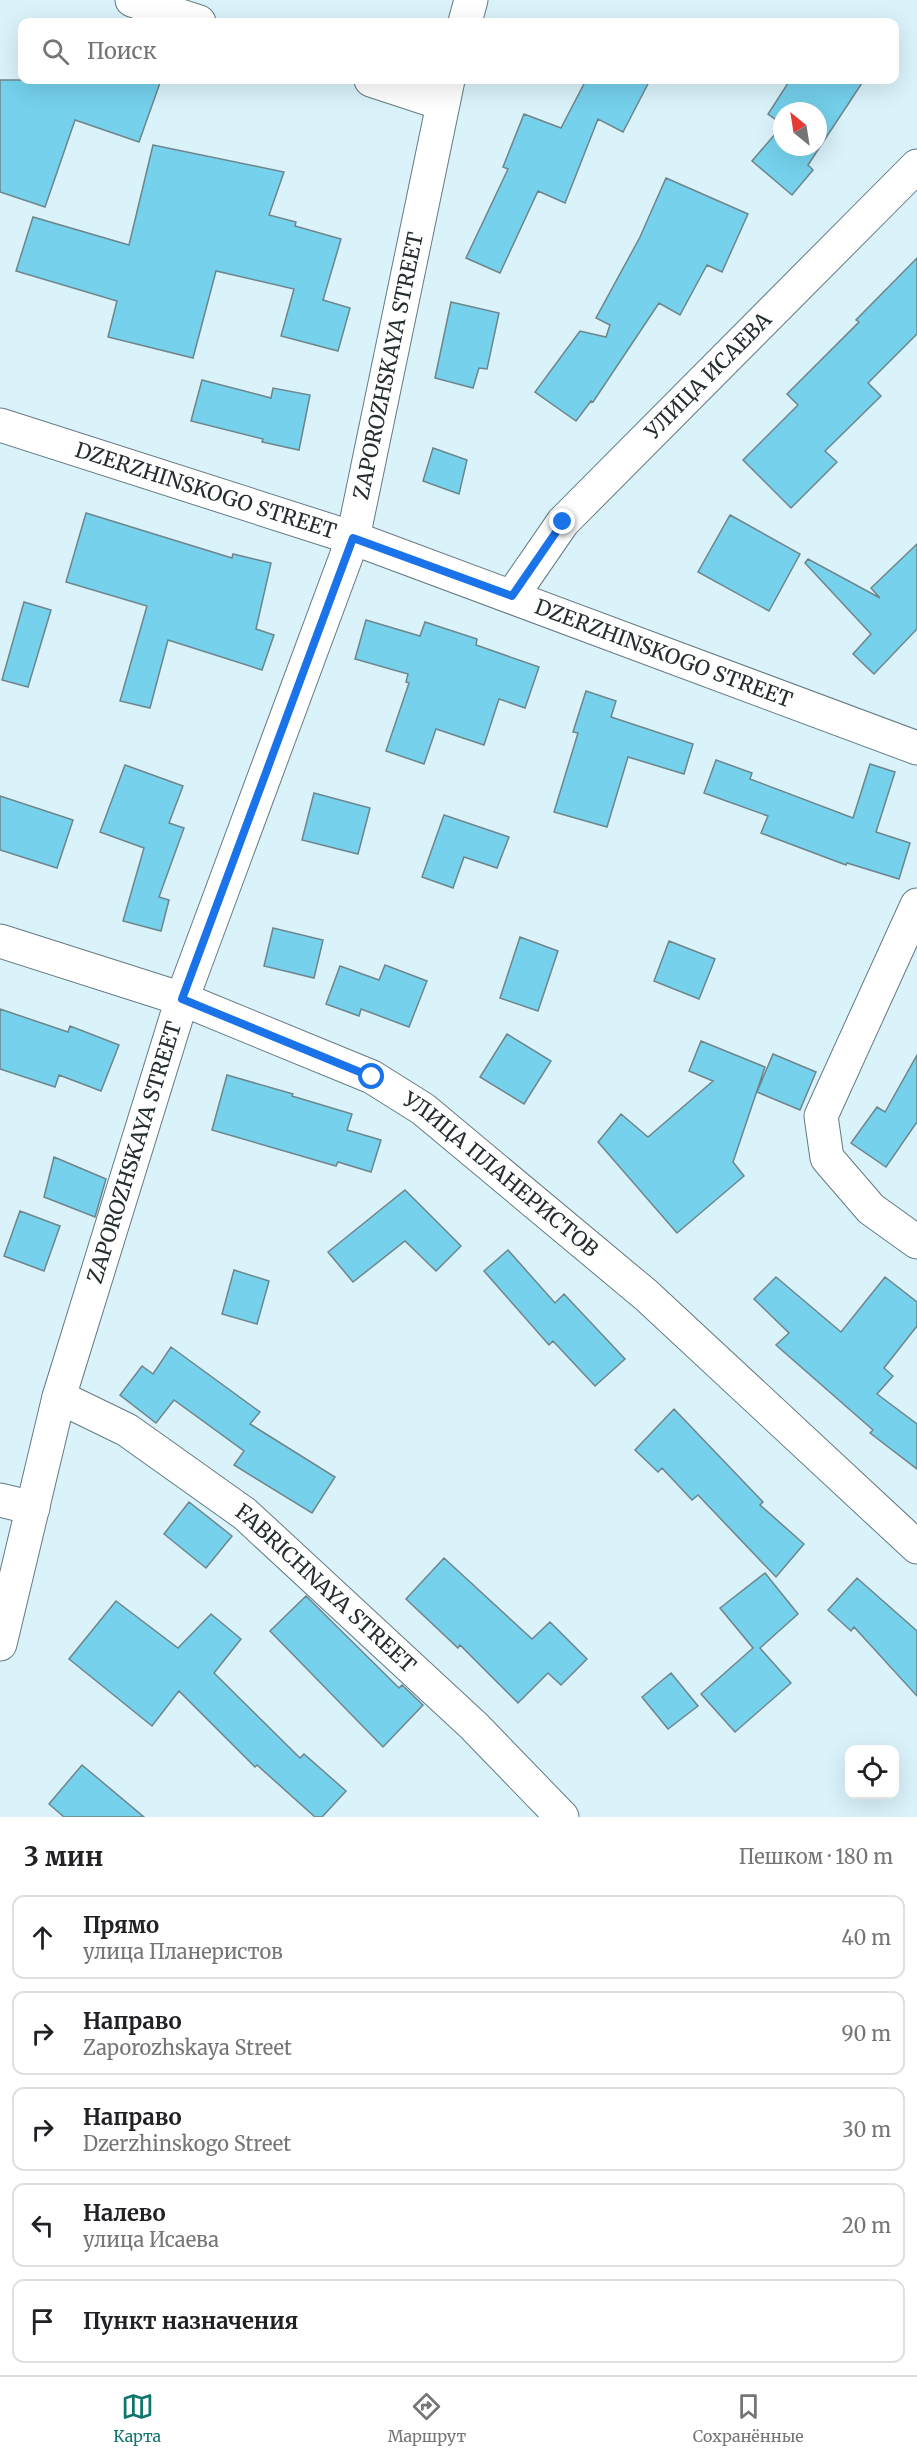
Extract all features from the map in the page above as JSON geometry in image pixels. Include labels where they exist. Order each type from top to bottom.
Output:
[{"type":"street","points":[[132,0],[188,18]]},
{"type":"street","points":[[466,18],[471,0]]},
{"type":"street","points":[[398,84],[444,91]]},
{"type":"street","name":"ZAPOROZHSKAYA STREET","points":[[0,1644],[59,1397],[182,999],[353,538],[444,91]]},
{"type":"street","name":"УЛИЦА ИСАЕВА","points":[[512,596],[563,522],[917,166]]},
{"type":"street","name":"DZERZHINSKOGO STREET","points":[[0,426],[353,538],[917,748]]},
{"type":"street","points":[[917,905],[821,1116],[827,1158],[871,1209],[917,1242]]},
{"type":"street","name":"УЛИЦА ПЛАНЕРИСТОВ","points":[[0,941],[182,999],[372,1077],[423,1109],[646,1295],[917,1547]]},
{"type":"street","name":"FABRICHNAYA STREET","points":[[59,1397],[127,1430],[245,1514],[474,1726],[562,1817]]},
{"type":"street","points":[[0,1500],[33,1508]]},
{"type":"building","points":[[0,80],[18,80],[18,84],[160,84],[139,142],[75,120],[45,207],[0,192]]},
{"type":"building","points":[[584,84],[648,84],[623,132],[598,119],[565,203],[538,191],[500,273],[466,258],[508,169],[503,167],[524,114],[561,128]]},
{"type":"building","points":[[787,84],[861,84],[827,136],[827,102],[776,102]]},
{"type":"building","points":[[773,106],[773,118],[768,114]]},
{"type":"building","points":[[773,136],[773,156],[814,156],[808,165],[813,170],[792,195],[752,161]]},
{"type":"building","points":[[153,145],[284,172],[269,215],[296,222],[295,226],[341,239],[323,300],[350,308],[338,351],[281,336],[294,289],[216,271],[193,358],[108,337],[117,301],[16,271],[33,217],[129,245]]},
{"type":"building","points":[[666,178],[748,214],[722,272],[707,265],[680,315],[659,303],[593,402],[591,401],[576,421],[535,392],[580,331],[606,337],[610,325],[596,318],[640,237]]},
{"type":"building","points":[[917,258],[917,334],[868,383],[881,396],[825,451],[837,462],[791,508],[743,460],[798,405],[787,394],[859,322],[856,320]]},
{"type":"building","points":[[451,302],[499,313],[487,369],[479,368],[473,388],[435,378]]},
{"type":"building","points":[[202,380],[271,398],[273,388],[310,395],[299,450],[262,442],[263,439],[191,421]]},
{"type":"building","points":[[433,448],[467,460],[459,494],[423,481]]},
{"type":"building","points":[[86,513],[232,558],[233,554],[271,563],[256,629],[274,635],[262,670],[168,640],[150,708],[120,701],[147,606],[66,582]]},
{"type":"building","points":[[730,515],[800,554],[769,611],[698,572]]},
{"type":"building","points":[[917,544],[917,629],[874,674],[853,654],[871,634],[805,563],[808,559],[880,598],[871,588]]},
{"type":"building","points":[[24,602],[51,610],[28,687],[2,680]]},
{"type":"building","points":[[366,620],[420,636],[425,622],[477,639],[476,645],[539,667],[525,708],[499,699],[484,745],[436,729],[424,764],[386,751],[409,683],[406,682],[408,674],[355,659]]},
{"type":"building","points":[[586,691],[616,701],[611,717],[693,744],[684,774],[628,757],[607,827],[554,812],[578,733],[573,732]]},
{"type":"building","points":[[716,760],[752,773],[750,779],[853,818],[870,764],[895,772],[876,832],[910,843],[899,879],[847,863],[846,865],[761,833],[768,816],[704,793]]},
{"type":"building","points":[[125,765],[183,786],[169,823],[184,828],[159,897],[169,900],[161,931],[123,921],[144,848],[100,832]]},
{"type":"building","points":[[314,793],[370,808],[358,854],[302,840]]},
{"type":"building","points":[[0,796],[73,820],[57,868],[0,850]]},
{"type":"building","points":[[444,815],[509,837],[497,868],[464,857],[453,888],[422,877]]},
{"type":"building","points":[[273,928],[323,940],[314,978],[264,966]]},
{"type":"building","points":[[520,937],[558,951],[538,1011],[500,998]]},
{"type":"building","points":[[669,941],[715,959],[699,999],[654,981]]},
{"type":"building","points":[[385,965],[427,981],[409,1027],[361,1009],[359,1016],[326,1004],[340,966],[379,980]]},
{"type":"building","points":[[0,1009],[68,1032],[70,1026],[119,1045],[101,1091],[59,1075],[55,1087],[0,1069]]},
{"type":"building","points":[[507,1034],[551,1061],[524,1104],[480,1077]]},
{"type":"building","points":[[701,1041],[765,1067],[733,1162],[744,1176],[677,1233],[598,1142],[621,1114],[648,1137],[713,1081],[689,1071]]},
{"type":"building","points":[[773,1054],[816,1072],[800,1110],[757,1092]]},
{"type":"building","points":[[917,1055],[917,1122],[886,1167],[851,1143],[877,1107],[885,1112]]},
{"type":"building","points":[[227,1075],[352,1114],[347,1130],[381,1140],[371,1172],[338,1162],[336,1166],[212,1130]]},
{"type":"building","points":[[54,1157],[106,1179],[95,1217],[44,1197]]},
{"type":"building","points":[[405,1190],[461,1246],[436,1271],[405,1241],[353,1282],[328,1252]]},
{"type":"building","points":[[20,1211],[60,1226],[44,1271],[4,1256]]},
{"type":"building","points":[[508,1250],[555,1303],[564,1294],[625,1359],[595,1386],[553,1341],[549,1345],[484,1271]]},
{"type":"building","points":[[234,1270],[269,1281],[257,1324],[222,1314]]},
{"type":"building","points":[[776,1277],[841,1332],[885,1277],[917,1302],[917,1326],[884,1368],[893,1376],[877,1394],[917,1424],[917,1469],[870,1433],[873,1430],[776,1345],[789,1333],[754,1299]]},
{"type":"building","points":[[171,1347],[260,1412],[250,1424],[335,1477],[312,1513],[234,1465],[244,1451],[174,1400],[156,1423],[120,1395],[142,1366],[153,1374]]},
{"type":"building","points":[[674,1409],[763,1502],[760,1505],[804,1544],[776,1577],[698,1495],[692,1500],[662,1468],[658,1472],[635,1450]]},
{"type":"building","points":[[189,1502],[232,1536],[206,1568],[164,1534]]},
{"type":"building","points":[[444,1558],[532,1639],[550,1622],[587,1659],[561,1685],[548,1673],[518,1703],[460,1645],[458,1648],[406,1599]]},
{"type":"building","points":[[765,1573],[798,1614],[760,1648],[791,1683],[735,1732],[701,1694],[753,1648],[720,1608]]},
{"type":"building","points":[[857,1578],[917,1631],[917,1696],[854,1627],[851,1631],[828,1610]]},
{"type":"building","points":[[306,1596],[399,1688],[402,1685],[423,1705],[383,1747],[270,1631]]},
{"type":"building","points":[[116,1601],[178,1648],[211,1614],[241,1639],[214,1673],[300,1758],[304,1754],[346,1791],[322,1817],[315,1817],[257,1765],[255,1767],[179,1691],[152,1726],[69,1659]]},
{"type":"building","points":[[671,1673],[698,1706],[668,1729],[642,1697]]},
{"type":"building","points":[[82,1765],[144,1817],[64,1817],[49,1804]]},
{"type":"route","points":[[372,1077],[182,999],[353,538],[512,596],[563,522]]}]
